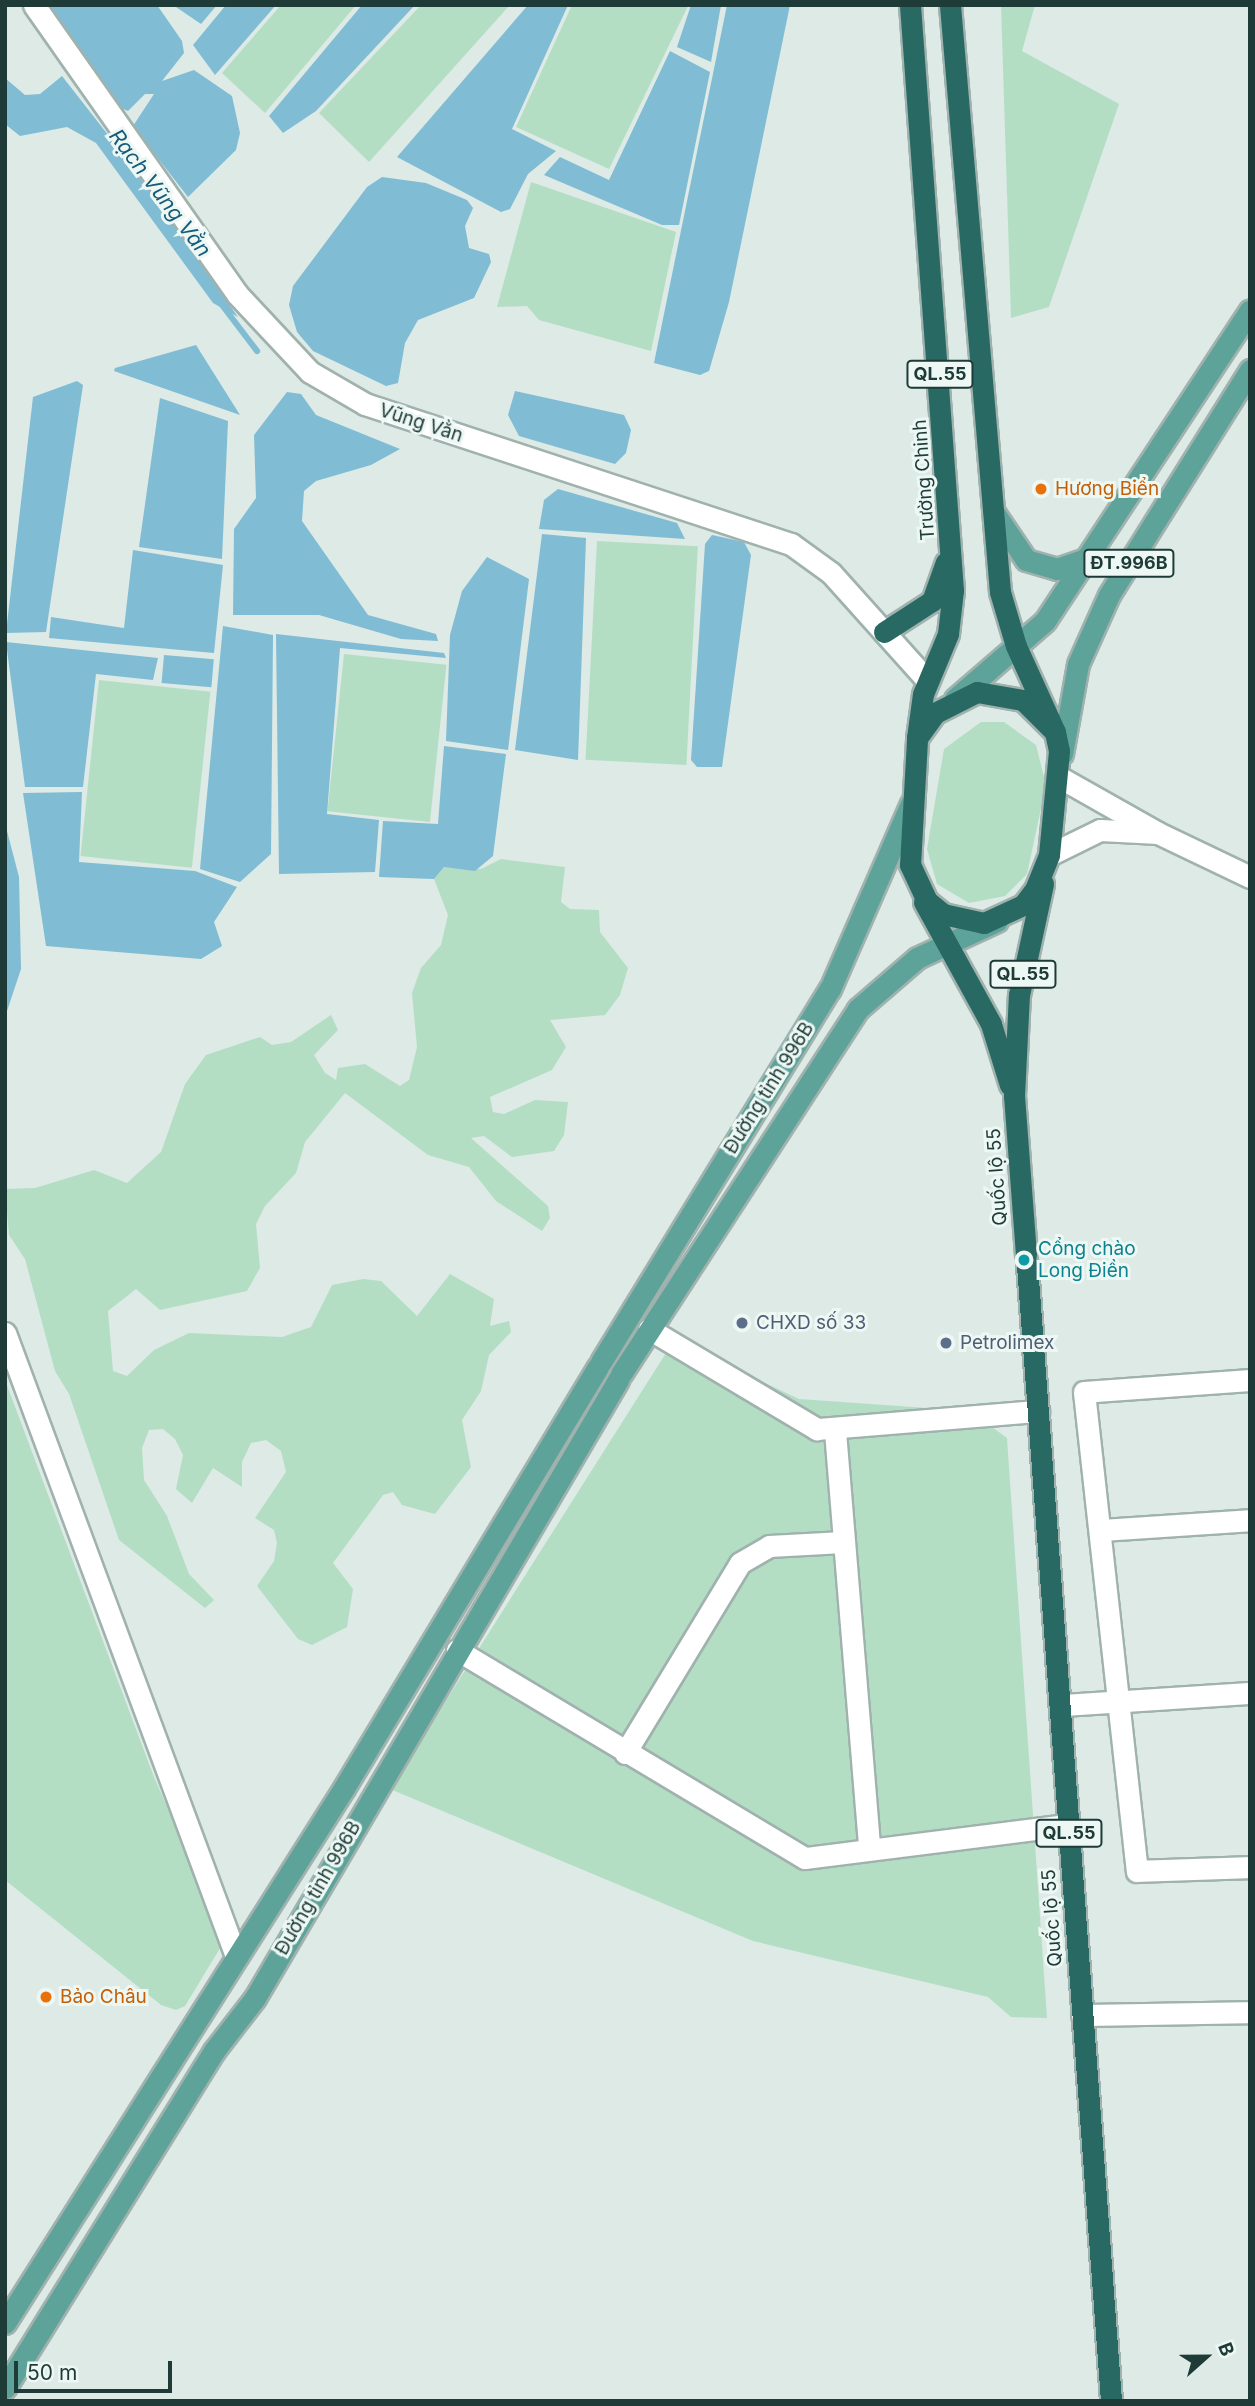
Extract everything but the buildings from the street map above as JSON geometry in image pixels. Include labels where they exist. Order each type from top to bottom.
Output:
[{"type":"highway","name":"Trường Chinh","points":[[910,5],[952,540],[953,612],[928,681],[917,738]]},
{"type":"highway","name":"QL.55","points":[[950,5],[1000,592],[1016,646],[1055,732]]},
{"type":"highway","points":[[884,632],[932,601],[952,540]]},
{"type":"highway","points":[[1001,692],[1023,700],[1055,732],[1059,777],[1049,855],[1023,905],[997,921],[943,914],[916,885],[909,865],[917,738],[955,699],[1001,692]]},
{"type":"highway","name":"Quốc lộ 55","points":[[1049,855],[1019,995],[1014,1096],[1062,1705],[1068,1825],[1111,2401]]},
{"type":"highway","name":"Quốc lộ 55","points":[[916,885],[945,944],[990,1024],[1014,1096]]},
{"type":"main road","name":"ĐT.996B","points":[[955,699],[1045,621],[1095,554],[1250,310]]},
{"type":"main road","name":"ĐT.996B","points":[[1059,777],[1078,664],[1109,595],[1250,370]]},
{"type":"main road","points":[[992,509],[1011,544],[1043,568],[1070,567],[1095,554]]},
{"type":"main road","name":"Đường tỉnh 996B","points":[[5,2323],[187,2038],[830,989],[912,802]]},
{"type":"main road","name":"Đường tỉnh 996B","points":[[5,2388],[214,2051],[255,1998],[619,1377],[858,1009],[883,983],[945,944],[997,921]]},
{"type":"main road","points":[[187,2038],[214,2051]]},
{"type":"street","name":"Vũng Vằn","points":[[34,5],[237,294],[304,367],[365,404],[791,544],[831,573],[928,681]]},
{"type":"street","points":[[1059,777],[1158,833],[1250,877]]},
{"type":"street","points":[[1049,855],[1100,830],[1158,833]]},
{"type":"street","points":[[649,1329],[799,1420],[835,1431],[1038,1411]]},
{"type":"street","points":[[5,1333],[236,1956]]},
{"type":"street","points":[[1250,1380],[1084,1392],[1137,1871],[1250,1867]]},
{"type":"street","points":[[835,1431],[869,1849]]},
{"type":"street","points":[[1101,1530],[1250,1520]]},
{"type":"street","points":[[625,1753],[740,1563],[769,1546],[843,1542]]},
{"type":"street","points":[[457,1650],[794,1853],[869,1849],[1068,1825]]},
{"type":"street","points":[[1062,1705],[1250,1693]]},
{"type":"street","points":[[1082,2015],[1250,2012]]},
{"type":"green space","points":[[281,5],[356,5],[265,113],[222,73]]},
{"type":"green space","points":[[421,5],[509,6],[369,162],[319,113]]},
{"type":"green space","points":[[572,5],[688,6],[609,169],[516,127]]},
{"type":"green space","points":[[1001,5],[1035,5],[1022,51],[1119,104],[1049,307],[1011,318]]},
{"type":"green space","points":[[531,182],[676,232],[651,351],[539,320],[527,306],[497,307]]},
{"type":"green space","points":[[597,541],[698,546],[686,765],[586,760]]},
{"type":"green space","points":[[344,654],[446,665],[430,822],[327,811]]},
{"type":"green space","points":[[99,680],[210,692],[192,868],[80,856]]},
{"type":"green space","points":[[981,722],[1004,722],[1036,745],[1046,785],[1027,874],[1005,896],[969,903],[937,884],[927,849],[944,749]]},
{"type":"green space","points":[[501,859],[565,867],[561,902],[570,909],[599,910],[600,932],[628,968],[620,995],[605,1015],[550,1020],[566,1047],[552,1070],[490,1097],[493,1112],[504,1114],[535,1100],[568,1102],[564,1135],[554,1151],[512,1157],[484,1136],[471,1138],[548,1206],[550,1218],[542,1231],[496,1201],[469,1167],[428,1155],[345,1093],[305,1142],[296,1173],[265,1206],[256,1224],[260,1268],[247,1291],[160,1310],[136,1289],[108,1311],[113,1371],[127,1376],[154,1350],[189,1333],[282,1337],[311,1327],[332,1285],[363,1279],[381,1281],[417,1316],[450,1274],[494,1299],[490,1326],[509,1321],[511,1332],[489,1355],[481,1391],[462,1420],[471,1467],[435,1514],[402,1505],[393,1492],[383,1495],[333,1563],[353,1589],[347,1627],[312,1645],[298,1639],[257,1586],[274,1561],[277,1543],[274,1530],[255,1518],[286,1472],[281,1451],[266,1440],[251,1443],[242,1462],[242,1487],[213,1468],[192,1503],[176,1489],[183,1455],[175,1439],[163,1429],[149,1430],[142,1448],[144,1480],[167,1516],[189,1574],[214,1600],[205,1608],[119,1540],[69,1394],[55,1371],[25,1259],[9,1235],[5,1189],[35,1188],[94,1170],[127,1183],[161,1152],[185,1084],[206,1055],[260,1037],[272,1045],[291,1042],[331,1015],[338,1030],[314,1055],[325,1073],[336,1080],[338,1068],[365,1064],[400,1086],[409,1080],[417,1047],[412,993],[421,968],[441,945],[448,915],[434,879],[444,867],[481,869]]},
{"type":"green space","points":[[666,1353],[717,1384],[725,1364],[799,1399],[970,1411],[1007,1438],[1047,2018],[1011,2017],[988,1997],[753,1941],[390,1789]]},
{"type":"green space","points":[[5,1380],[154,1777],[225,1940],[185,2006],[176,2010],[161,2005],[5,1880]]},
{"type":"water","points":[[43,5],[157,5],[182,41],[184,53],[162,81],[194,70],[232,96],[240,133],[236,150],[188,197],[133,126],[154,94],[145,94],[128,111],[114,105]]},
{"type":"water","points":[[173,5],[217,5],[201,24]]},
{"type":"water","points":[[226,5],[276,5],[215,75],[193,45]]},
{"type":"water","points":[[362,5],[415,5],[316,111],[283,133],[269,116]]},
{"type":"water","points":[[528,5],[568,5],[512,129],[556,151],[528,174],[510,209],[501,212],[397,157]]},
{"type":"water","points":[[691,5],[721,5],[711,62],[677,47]]},
{"type":"water","points":[[727,5],[790,5],[729,302],[709,371],[700,375],[654,363]]},
{"type":"water","points":[[670,51],[710,72],[679,225],[662,225],[544,175],[560,157],[609,180]]},
{"type":"water","points":[[62,76],[123,154],[238,317],[213,303],[96,143],[67,127],[20,136],[5,124],[5,78],[25,95],[40,94]]},
{"type":"water","points":[[382,177],[426,183],[467,200],[473,208],[465,226],[469,248],[489,254],[491,262],[474,298],[418,320],[405,343],[398,383],[386,386],[313,351],[297,332],[289,305],[293,286],[367,187]]},
{"type":"water","points":[[196,345],[240,415],[114,371],[115,368]]},
{"type":"water","points":[[77,381],[83,385],[46,632],[6,633],[33,397]]},
{"type":"water","points":[[515,391],[624,415],[631,430],[626,453],[615,464],[519,436],[508,415]]},
{"type":"water","points":[[287,392],[301,394],[316,415],[400,449],[371,465],[316,481],[304,491],[302,521],[368,615],[436,634],[438,641],[401,639],[319,615],[233,615],[234,529],[256,498],[254,435]]},
{"type":"water","points":[[160,398],[228,421],[222,559],[139,547]]},
{"type":"water","points":[[558,489],[677,523],[685,539],[539,529],[544,500]]},
{"type":"water","points":[[542,534],[586,538],[578,760],[515,750]]},
{"type":"water","points":[[712,535],[744,542],[751,555],[722,767],[697,767],[691,760],[705,544]]},
{"type":"water","points":[[133,550],[223,565],[214,653],[49,638],[51,617],[124,628]]},
{"type":"water","points":[[487,557],[529,579],[508,750],[446,741],[450,635],[462,591]]},
{"type":"water","points":[[223,626],[273,635],[271,854],[240,882],[200,869]]},
{"type":"water","points":[[276,634],[444,653],[446,658],[340,648],[327,814],[379,820],[375,872],[279,874]]},
{"type":"water","points":[[6,642],[158,658],[153,680],[96,674],[83,787],[25,787]]},
{"type":"water","points":[[164,655],[214,659],[211,687],[162,683]]},
{"type":"water","points":[[444,746],[506,754],[493,856],[475,871],[444,867],[434,879],[379,877],[383,821],[438,824]]},
{"type":"water","points":[[82,792],[79,862],[195,871],[237,887],[214,922],[222,946],[201,959],[46,946],[23,793]]},
{"type":"water","points":[[7,831],[19,877],[21,969],[5,1017]]},
{"type":"waterway","name":"Rạch Vũng Vằn","points":[[222,305],[257,351]]},
{"type":"place","name":"Hương Biển","points":[[1041,489]]},
{"type":"place","name":"Cổng chào Long Điền","points":[[1024,1260]]},
{"type":"place","name":"CHXD số 33","points":[[742,1323]]},
{"type":"place","name":"Petrolimex","points":[[946,1343]]},
{"type":"place","name":"Bảo Châu","points":[[46,1997]]}]
